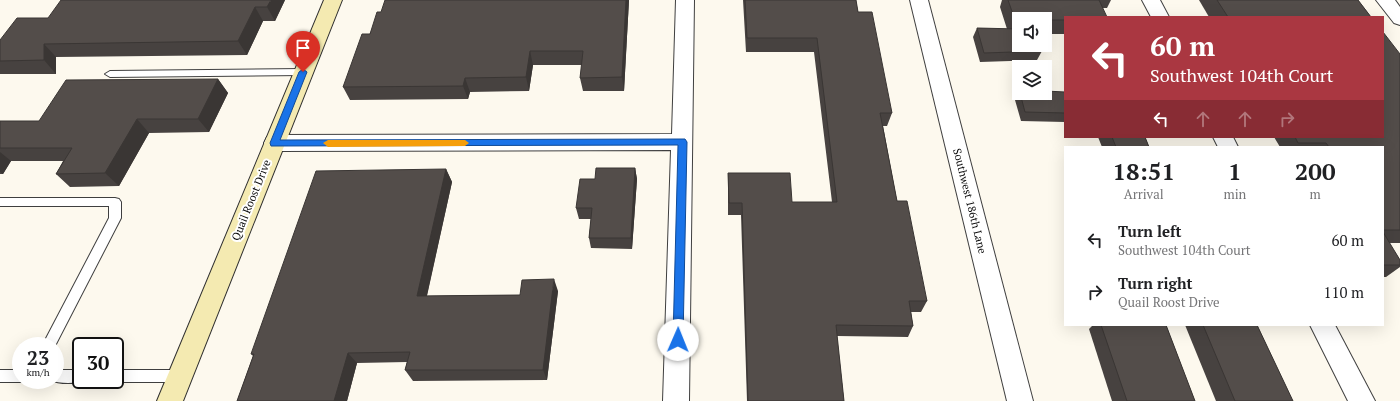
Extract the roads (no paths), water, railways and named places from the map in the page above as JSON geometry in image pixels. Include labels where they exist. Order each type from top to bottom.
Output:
[{"type":"main road","name":"Quail Roost Drive","points":[[170,401],[333,0]]},
{"type":"street","points":[[676,401],[685,0]]},
{"type":"street","name":"Southwest 186th Lane","points":[[919,0],[1020,401]]},
{"type":"street","points":[[1151,0],[1159,16]]},
{"type":"street","points":[[1385,0],[1400,19]]},
{"type":"street","points":[[274,143],[682,142]]},
{"type":"street","points":[[1323,326],[1362,401]]},
{"type":"lane","points":[[110,74],[303,72]]},
{"type":"lane","points":[[0,202],[115,202],[115,218],[53,337]]},
{"type":"lane","points":[[0,376],[12,376]]},
{"type":"lane","points":[[124,376],[180,376]]}]
